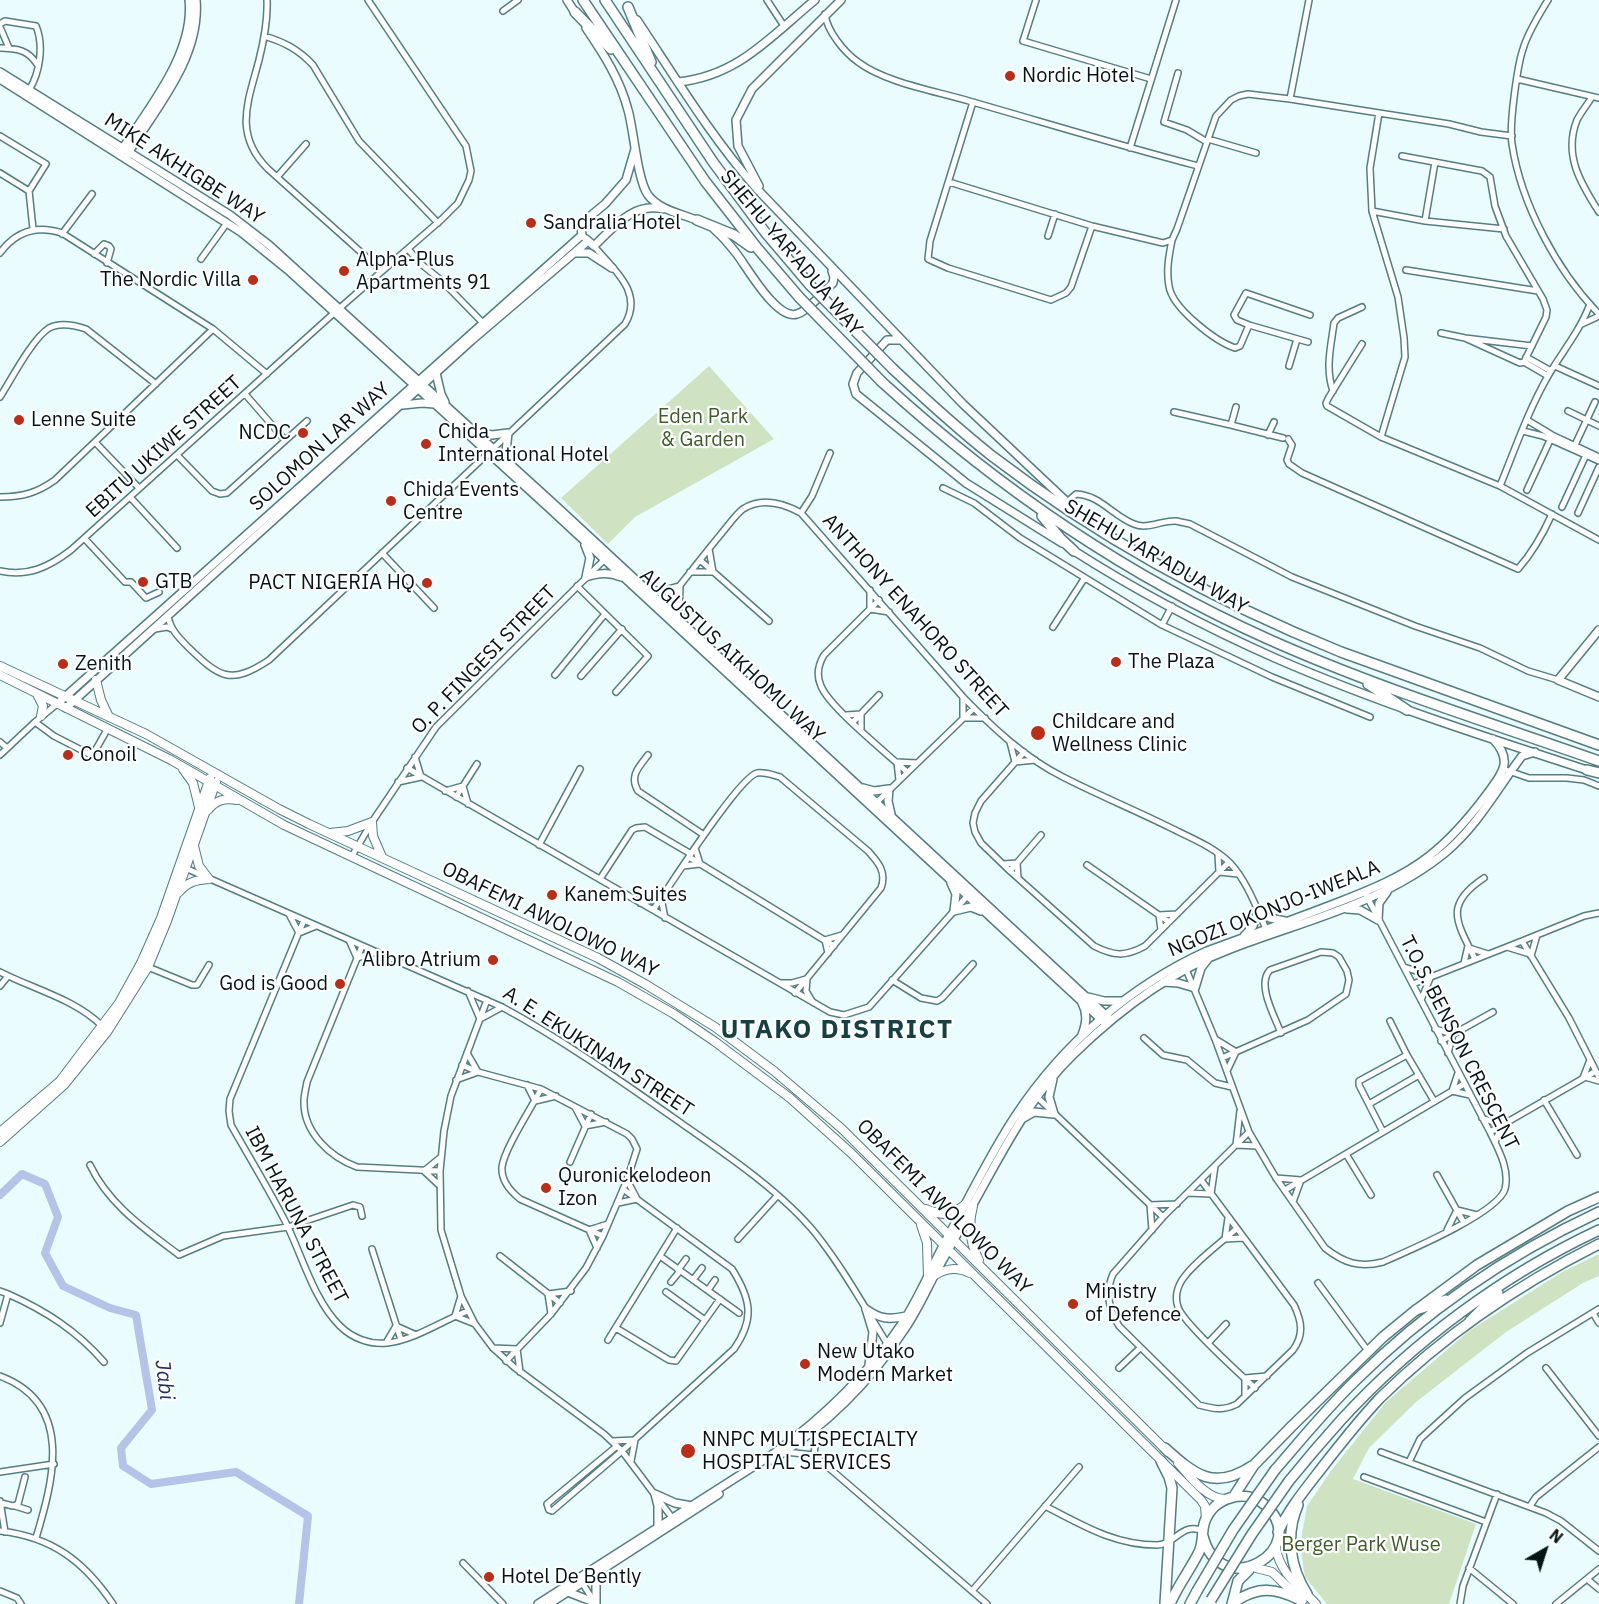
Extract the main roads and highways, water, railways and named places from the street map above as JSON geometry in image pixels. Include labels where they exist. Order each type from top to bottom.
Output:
[{"type":"highway","name":"SHEHU YAR'ADUA WAY","points":[[583,0],[699,173],[799,297],[882,382],[941,435],[1023,498],[1102,552],[1194,603],[1269,640],[1343,670],[1599,761]]},
{"type":"highway","name":"SHEHU YAR'ADUA WAY","points":[[605,0],[743,204],[810,285],[927,401],[992,455],[1099,531],[1184,578],[1300,636],[1599,746]]},
{"type":"highway","points":[[626,3],[658,81]]},
{"type":"highway","points":[[575,12],[615,52],[637,80]]},
{"type":"highway","points":[[697,220],[726,230],[742,239],[781,276]]},
{"type":"highway","points":[[1023,498],[1074,551]]},
{"type":"highway","points":[[1067,502],[1099,531]]},
{"type":"highway","points":[[1343,670],[1407,710]]},
{"type":"highway","points":[[1587,770],[1599,773]]},
{"type":"highway","points":[[1170,1604],[1199,1552],[1206,1519],[1211,1510],[1230,1498],[1254,1465],[1368,1351],[1416,1310],[1477,1265],[1568,1211],[1599,1197]]},
{"type":"highway","points":[[1190,1604],[1233,1530],[1275,1470],[1355,1380],[1408,1332],[1454,1297],[1516,1256],[1599,1212]]},
{"type":"highway","points":[[1210,1602],[1252,1534],[1289,1481],[1342,1418],[1406,1357],[1473,1304],[1512,1278],[1599,1230]]},
{"type":"highway","points":[[1470,1321],[1553,1268],[1599,1244]]},
{"type":"highway","points":[[1278,1532],[1305,1490],[1379,1399],[1470,1321],[1512,1278]]},
{"type":"highway","points":[[1416,1310],[1454,1297]]},
{"type":"highway","points":[[1165,1448],[1191,1471],[1209,1478],[1231,1477],[1254,1465]]},
{"type":"highway","points":[[1161,1461],[1172,1488],[1165,1604]]},
{"type":"highway","points":[[1305,1490],[1295,1511],[1290,1544],[1295,1572],[1305,1600]]},
{"type":"highway","points":[[1230,1498],[1245,1496],[1264,1504],[1272,1512],[1278,1532],[1276,1548],[1264,1563],[1252,1569],[1238,1581],[1233,1603]]},
{"type":"highway","points":[[1203,1534],[1211,1556],[1219,1564],[1228,1569],[1252,1569]]},
{"type":"highway","points":[[1233,1603],[1249,1593],[1265,1590],[1281,1592],[1305,1600]]},
{"type":"main road","name":"OBAFEMI AWOLOWO WAY","points":[[0,666],[165,744],[279,810],[598,958],[715,1027],[816,1106],[920,1205],[1207,1492],[1214,1498],[1230,1498]]},
{"type":"main road","name":"OBAFEMI AWOLOWO WAY","points":[[0,675],[181,765],[284,825],[573,959],[633,990],[680,1018],[737,1057],[790,1098],[851,1153],[1201,1500],[1205,1506],[1206,1519]]},
{"type":"main road","points":[[96,680],[101,700],[109,717]]},
{"type":"main road","points":[[38,694],[43,706],[38,719]]},
{"type":"main road","points":[[0,1142],[50,1094],[80,1057],[119,1002],[141,963],[194,845],[202,812],[193,783],[181,765]]},
{"type":"main road","points":[[0,1132],[64,1085],[107,1032],[148,967],[176,895],[183,867],[216,773]]},
{"type":"main road","points":[[202,812],[220,800],[239,800]]},
{"type":"main road","points":[[330,833],[348,831],[372,822],[373,836],[383,858]]},
{"type":"main road","points":[[176,895],[188,883],[209,879],[199,866],[194,845]]},
{"type":"main road","points":[[920,1205],[936,1213],[948,1215],[969,1205],[970,1236],[976,1255],[984,1269]]},
{"type":"main road","points":[[919,1221],[927,1243],[931,1277],[950,1269],[964,1270],[972,1274]]},
{"type":"main road","points":[[1276,1548],[1277,1559],[1305,1600]]},
{"type":"main road","points":[[1252,1569],[1272,1572],[1305,1600],[1316,1604]]},
{"type":"waterway","name":"Jabi","points":[[0,1195],[22,1174],[45,1184],[58,1217],[45,1253],[63,1286],[110,1308],[136,1315],[152,1410],[121,1448],[123,1466],[151,1484],[236,1472],[308,1516],[299,1604]]},
{"type":"place","name":"Nordic Hotel","points":[[1010,76]]},
{"type":"place","name":"Sandralia Hotel","points":[[531,223]]},
{"type":"place","name":"Alpha-Plus Apartments 91","points":[[344,271]]},
{"type":"place","name":"The Nordic Villa","points":[[253,280]]},
{"type":"place","name":"Lenne Suite","points":[[19,420]]},
{"type":"place","name":"NCDC","points":[[303,433]]},
{"type":"place","name":"Chida International Hotel","points":[[426,444]]},
{"type":"place","name":"Chida Events Centre","points":[[391,501]]},
{"type":"place","name":"GTB","points":[[143,582]]},
{"type":"place","name":"PACT NIGERIA HQ","points":[[427,583]]},
{"type":"place","name":"The Plaza","points":[[1116,662]]},
{"type":"place","name":"Zenith","points":[[63,664]]},
{"type":"place","name":"Childcare and Wellness Clinic","points":[[1038,733]]},
{"type":"place","name":"Conoil","points":[[68,755]]},
{"type":"place","name":"Kanem Suites","points":[[552,895]]},
{"type":"place","name":"Alibro Atrium","points":[[493,960]]},
{"type":"place","name":"God is Good","points":[[340,984]]},
{"type":"place","name":"Quronickelodeon Izon","points":[[546,1188]]},
{"type":"place","name":"Ministry of Defence","points":[[1073,1304]]},
{"type":"place","name":"New Utako Modern Market","points":[[805,1364]]},
{"type":"place","name":"NNPC MULTISPECIALTY HOSPITAL SERVICES","points":[[688,1451]]},
{"type":"place","name":"Hotel De Bently","points":[[489,1577]]},
{"type":"district","name":"UTAKO DISTRICT","points":[[837,1030]]},
{"type":"park label","name":"Eden Park & Garden","points":[[703,428]]},
{"type":"park label","name":"Berger Park Wuse","points":[[1361,1545]]}]
